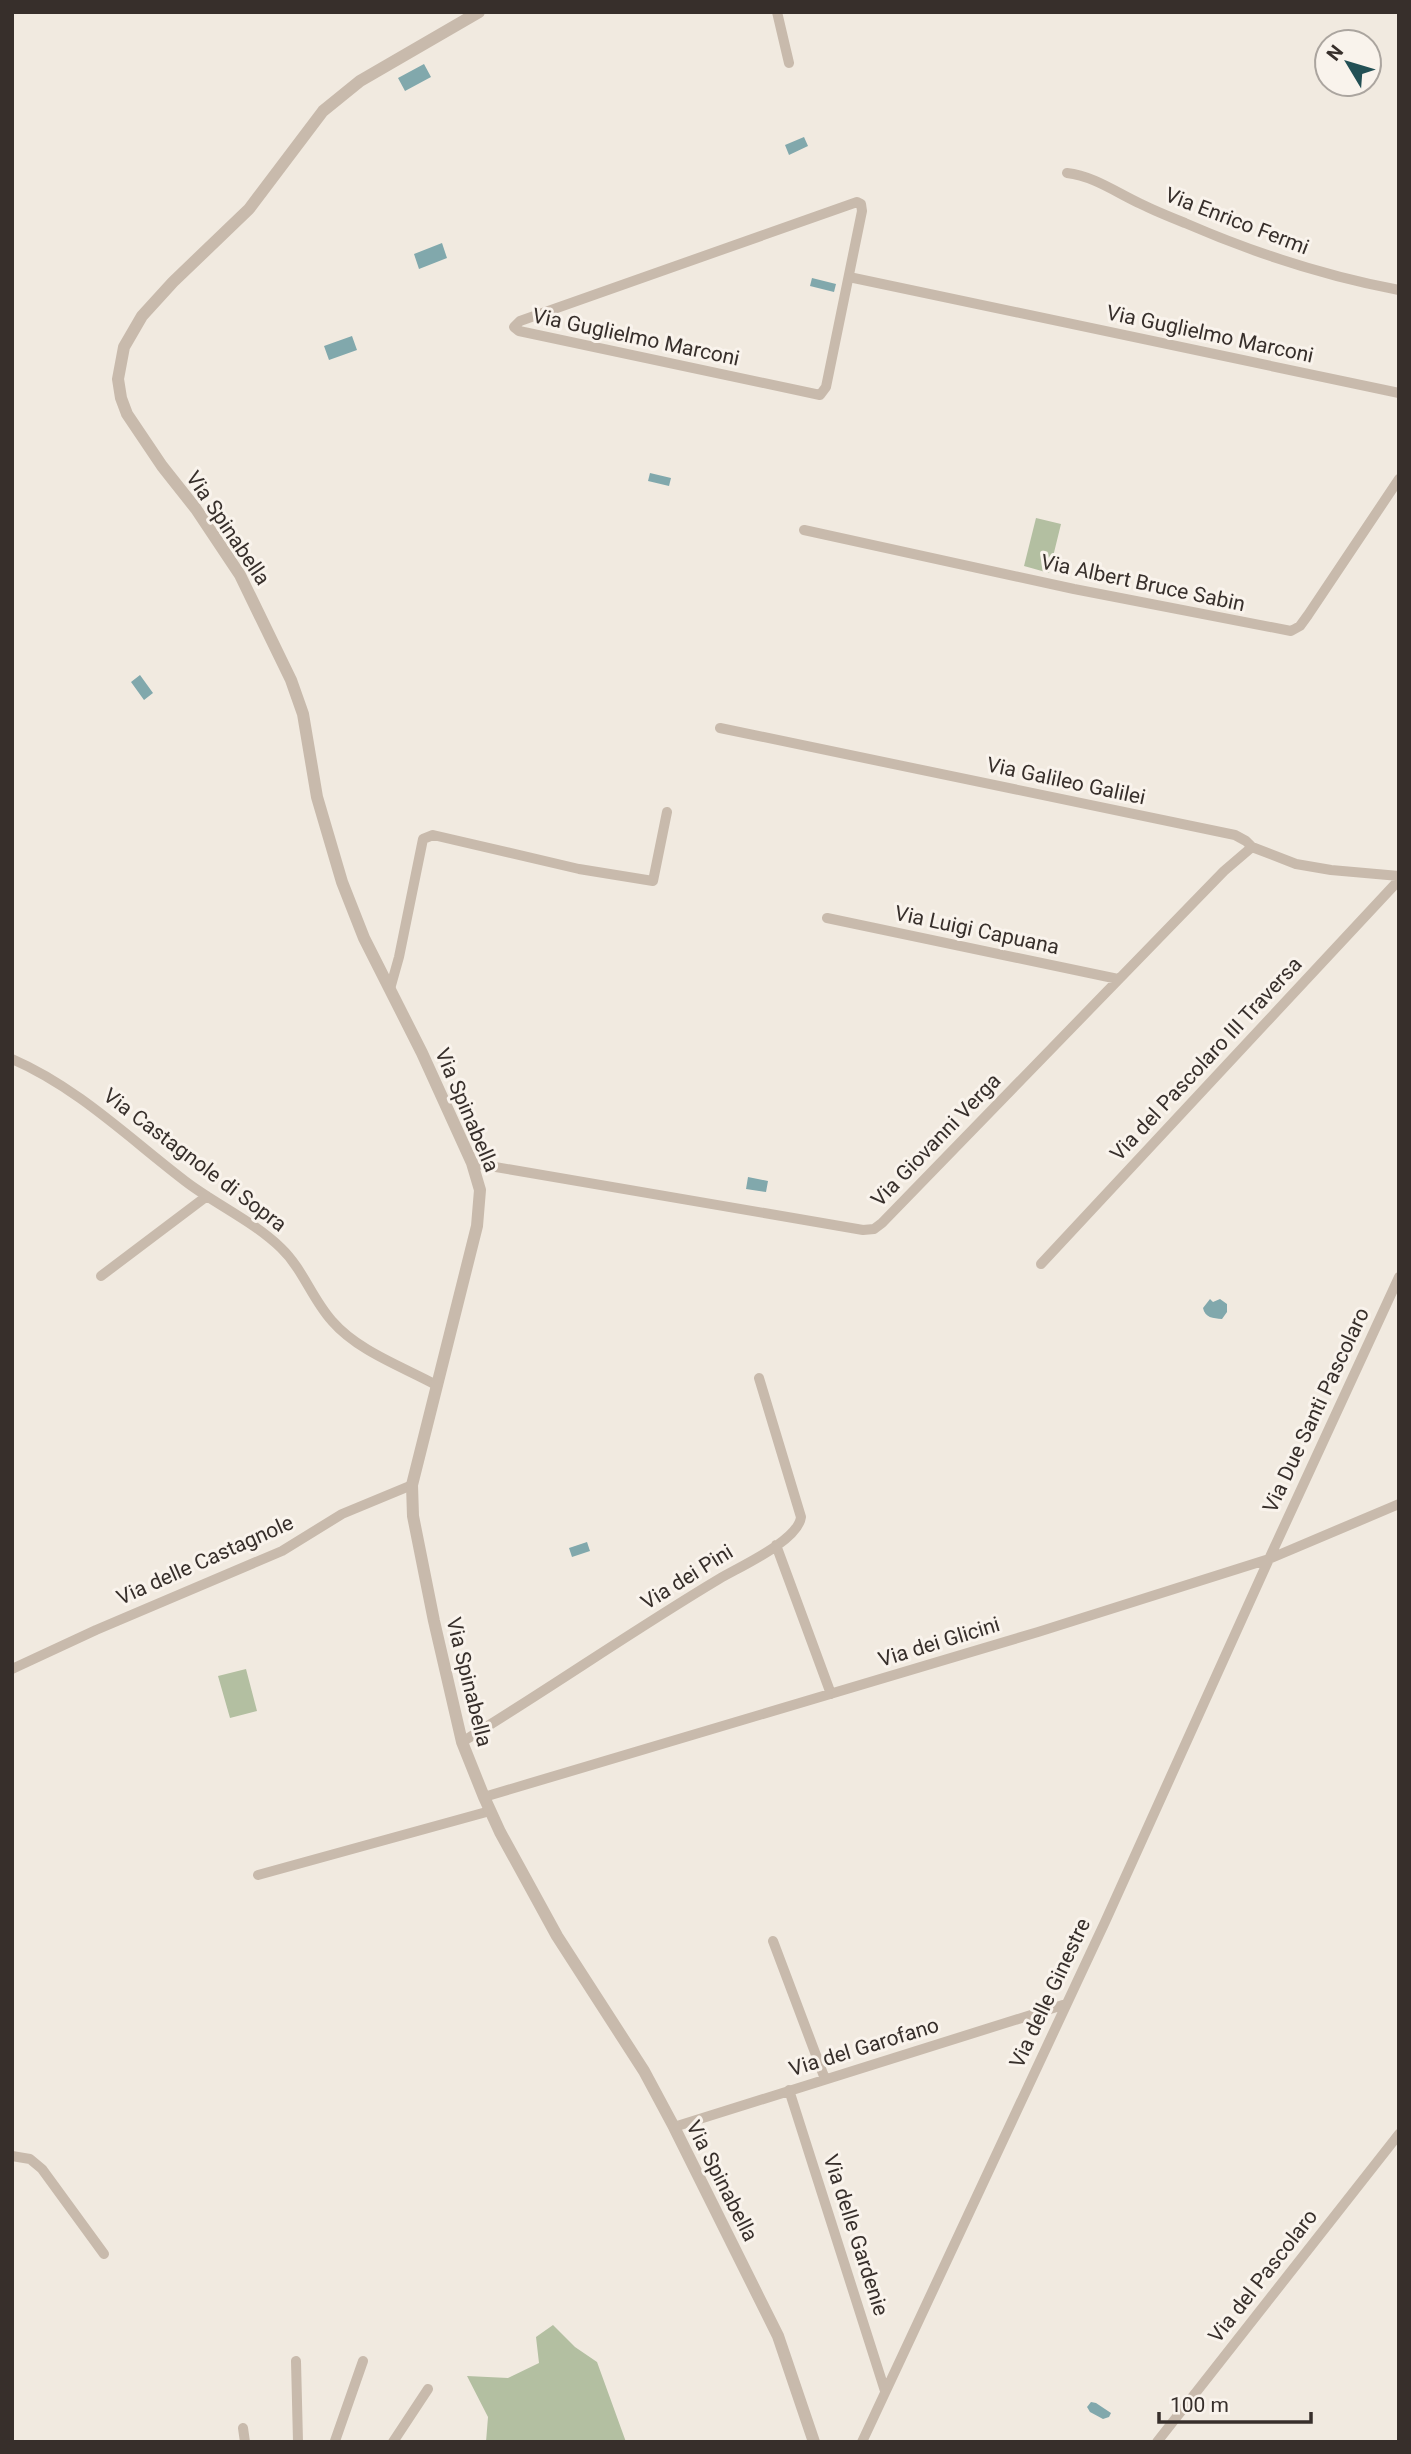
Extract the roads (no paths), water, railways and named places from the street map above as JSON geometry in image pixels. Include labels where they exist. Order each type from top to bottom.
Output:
[{"type":"street","name":"Via Spinabella","points":[[479,12],[360,81],[332,103],[298,142],[249,209],[173,282],[142,316],[124,347],[118,373],[119,391],[127,414],[240,575],[291,680],[303,714],[317,797],[342,881],[364,938],[422,1053],[472,1163],[480,1190],[479,1217],[412,1485],[413,1516],[434,1621],[463,1742],[490,1811],[564,1948],[648,2078],[674,2127],[773,2325],[814,2442]]},
{"type":"street","points":[[777,12],[789,63]]},
{"type":"street","name":"Via Enrico Fermi","points":[[1067,173],[1093,181],[1175,219],[1265,254],[1321,273],[1399,290]]},
{"type":"street","name":"Via Guglielmo Marconi","points":[[857,202],[862,209],[849,277],[826,387],[818,396],[519,331],[514,327],[520,321],[857,202]]},
{"type":"street","name":"Via Guglielmo Marconi","points":[[849,277],[1399,393]]},
{"type":"street","name":"Via Albert Bruce Sabin","points":[[804,530],[1074,589],[1291,631],[1300,626],[1308,615],[1399,479]]},
{"type":"street","name":"Via Galileo Galilei","points":[[720,728],[1235,835],[1252,847],[1291,863],[1399,878]]},
{"type":"street","points":[[390,989],[426,836],[433,835],[579,869],[653,881],[667,812]]},
{"type":"street","name":"Via Giovanni Verga","points":[[472,1163],[863,1230],[874,1229],[1224,871],[1252,847]]},
{"type":"street","name":"Via del Pascolaro III Traversa","points":[[1041,1264],[1399,878]]},
{"type":"street","name":"Via Luigi Capuana","points":[[827,918],[1118,979]]},
{"type":"street","name":"Via Castagnole di Sopra","points":[[12,1059],[49,1078],[89,1105],[206,1196],[251,1225],[285,1252],[324,1310],[348,1337],[436,1385]]},
{"type":"street","points":[[101,1276],[206,1196]]},
{"type":"street","name":"Via Due Santi Pascolaro","points":[[1269,1559],[1399,1277]]},
{"type":"street","name":"Via dei Pini","points":[[463,1742],[689,1597],[776,1545],[797,1529],[801,1517],[759,1378]]},
{"type":"street","name":"Via delle Castagnole","points":[[12,1669],[282,1551],[342,1514],[412,1485]]},
{"type":"street","name":"Via dei Glicini","points":[[484,1797],[1038,1632],[1269,1559],[1399,1504]]},
{"type":"street","points":[[776,1545],[831,1694]]},
{"type":"street","name":"Via delle Ginestre","points":[[862,2442],[1105,1922],[1269,1559]]},
{"type":"street","points":[[258,1875],[490,1811]]},
{"type":"street","points":[[774,1941],[825,2079]]},
{"type":"street","name":"Via del Garofano","points":[[674,2127],[1066,2004]]},
{"type":"street","name":"Via delle Gardenie","points":[[789,2090],[885,2392]]},
{"type":"street","name":"Via del Pascolaro","points":[[1157,2442],[1399,2134]]},
{"type":"street","points":[[12,2155],[30,2159],[42,2169],[104,2254]]},
{"type":"street","points":[[296,2361],[298,2442]]},
{"type":"street","points":[[323,2442],[336,2442],[363,2361]]},
{"type":"street","points":[[393,2442],[429,2389]]},
{"type":"street","points":[[243,2428],[245,2442]]},
{"type":"water","points":[[424,64],[431,77],[405,91],[398,78]]},
{"type":"water","points":[[804,137],[808,146],[789,155],[785,145]]},
{"type":"water","points":[[442,243],[447,258],[419,269],[414,254]]},
{"type":"water","points":[[812,278],[836,284],[834,292],[810,286]]},
{"type":"water","points":[[352,336],[357,350],[329,360],[324,346]]},
{"type":"water","points":[[650,473],[671,478],[669,486],[648,481]]},
{"type":"water","points":[[140,675],[153,693],[144,700],[131,682]]},
{"type":"water","points":[[748,1177],[768,1181],[766,1192],[746,1189]]},
{"type":"water","points":[[1210,1299],[1213,1302],[1220,1299],[1227,1304],[1227,1312],[1222,1319],[1210,1317],[1204,1311],[1203,1308]]},
{"type":"water","points":[[587,1542],[590,1551],[572,1557],[569,1548]]},
{"type":"water","points":[[1091,2402],[1111,2413],[1109,2417],[1103,2419],[1090,2412],[1087,2407]]}]
